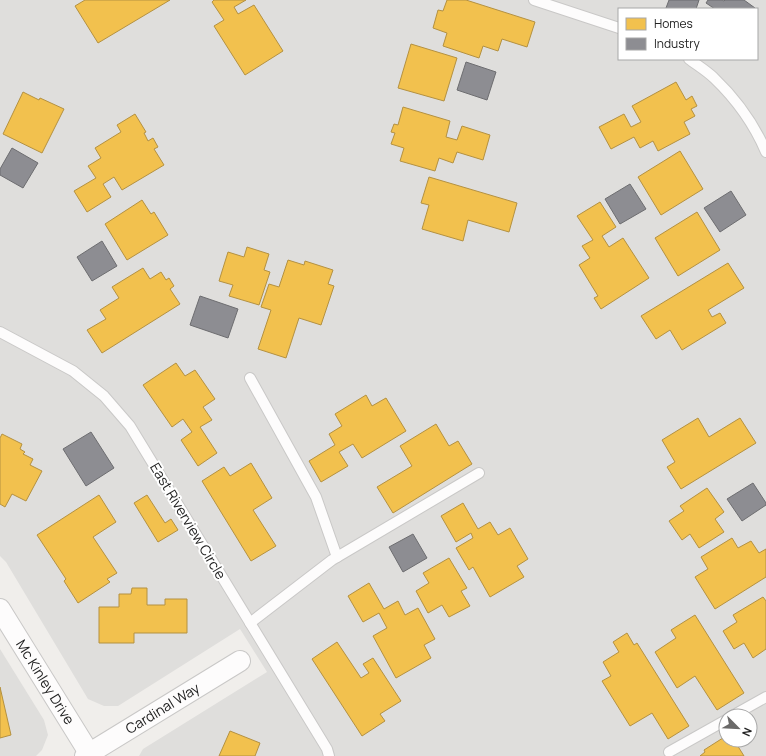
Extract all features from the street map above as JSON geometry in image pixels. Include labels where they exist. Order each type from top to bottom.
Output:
[{"type":"street","name":"Mc Kinley Drive","points":[[0,609],[89,755]]},
{"type":"street","name":"Cardinal Way","points":[[89,755],[240,661]]},
{"type":"lane","points":[[534,0],[618,28]]},
{"type":"lane","points":[[690,60],[713,77],[738,104],[760,136],[766,152]]},
{"type":"lane","name":"East Riverview Circle","points":[[0,332],[73,371],[104,396],[130,426],[327,749],[329,756]]},
{"type":"lane","points":[[250,378],[316,498],[337,558]]},
{"type":"lane","points":[[250,623],[337,558],[479,474]]},
{"type":"lane","points":[[746,708],[766,697]]},
{"type":"lane","points":[[669,752],[718,724]]},
{"type":"shaded area","points":[[0,0],[766,0],[766,756],[139,756],[143,749],[267,672],[240,629],[118,706],[104,706],[88,699],[6,562],[0,556]]},
{"type":"shaded area","points":[[0,649],[44,720],[48,735],[42,750],[36,756],[0,756]]},
{"type":"building: Homes","points":[[85,0],[170,0],[98,43],[75,6]]},
{"type":"building: Homes","points":[[214,0],[246,0],[234,7],[238,14],[254,5],[283,51],[245,75],[214,26],[224,20],[212,2]]},
{"type":"building: Homes","points":[[447,0],[466,0],[535,22],[527,47],[502,39],[498,51],[483,46],[479,58],[443,46],[447,33],[433,28],[438,10],[443,11]]},
{"type":"building: Homes","points":[[411,44],[457,58],[444,101],[398,88]]},
{"type":"building: Homes","points":[[676,82],[686,100],[692,96],[697,106],[691,109],[695,116],[684,122],[690,134],[658,151],[653,141],[640,148],[634,137],[611,149],[599,127],[624,114],[631,127],[641,122],[632,106]]},
{"type":"building: Homes","points":[[23,92],[39,100],[40,98],[64,109],[42,153],[3,134]]},
{"type":"building: Homes","points":[[403,107],[450,121],[446,137],[457,140],[462,126],[490,135],[483,160],[457,152],[453,163],[439,158],[435,171],[400,161],[404,148],[391,144],[395,133],[391,132],[394,124],[398,125]]},
{"type":"building: Homes","points":[[135,114],[146,132],[144,133],[148,141],[153,138],[158,147],[154,149],[164,165],[122,190],[114,177],[103,184],[111,197],[87,212],[74,191],[96,178],[88,166],[101,158],[95,148],[121,132],[117,125]]},
{"type":"building: Homes","points":[[680,151],[703,189],[661,215],[638,177]]},
{"type":"building: Homes","points":[[429,177],[517,203],[509,232],[468,220],[463,241],[422,229],[429,205],[421,203]]},
{"type":"building: Homes","points":[[142,200],[151,214],[154,212],[168,235],[127,260],[105,224]]},
{"type":"building: Homes","points":[[600,202],[616,227],[602,236],[609,247],[623,238],[649,278],[601,309],[594,298],[598,296],[579,265],[590,258],[582,246],[593,240],[577,216]]},
{"type":"building: Homes","points":[[697,212],[720,250],[678,276],[655,238]]},
{"type":"building: Homes","points":[[247,247],[269,254],[264,270],[270,272],[259,305],[229,296],[233,285],[219,281],[228,252],[244,257]]},
{"type":"building: Homes","points":[[288,260],[304,265],[305,261],[333,270],[328,284],[334,286],[321,325],[299,318],[286,358],[258,349],[271,310],[261,307],[269,284],[279,287]]},
{"type":"building: Homes","points":[[728,263],[744,288],[708,310],[712,317],[720,313],[726,323],[682,350],[670,330],[656,339],[641,316]]},
{"type":"building: Homes","points":[[143,268],[150,279],[161,272],[166,280],[169,278],[174,286],[170,289],[180,304],[102,353],[87,330],[106,319],[100,310],[119,298],[112,287]]},
{"type":"building: Homes","points":[[176,363],[185,376],[195,370],[215,399],[203,407],[212,420],[200,427],[217,453],[198,466],[181,440],[192,432],[183,419],[172,427],[143,385]]},
{"type":"building: Homes","points":[[366,395],[372,406],[386,398],[406,431],[362,458],[353,444],[339,452],[348,466],[321,482],[309,461],[335,445],[329,434],[342,426],[335,414]]},
{"type":"building: Homes","points":[[698,418],[709,437],[740,418],[756,443],[681,489],[667,467],[675,462],[662,440]]},
{"type":"building: Homes","points":[[436,424],[449,446],[458,441],[472,464],[393,513],[377,487],[412,466],[400,446]]},
{"type":"building: Homes","points":[[2,434],[22,444],[20,449],[25,452],[23,454],[33,459],[30,465],[42,471],[26,501],[12,494],[5,507],[0,504],[0,438]]},
{"type":"building: Homes","points":[[251,463],[272,498],[253,510],[276,546],[251,561],[202,481],[224,467],[230,476]]},
{"type":"building: Homes","points":[[707,488],[724,512],[715,519],[724,532],[699,548],[690,534],[682,540],[669,521],[684,511],[680,506]]},
{"type":"building: Homes","points":[[99,495],[116,522],[93,537],[117,573],[107,579],[110,582],[78,603],[64,581],[66,579],[37,535]]},
{"type":"building: Homes","points":[[147,495],[165,523],[171,519],[178,530],[158,542],[134,503]]},
{"type":"building: Homes","points":[[463,503],[478,529],[490,522],[498,535],[510,528],[528,559],[517,566],[524,577],[490,597],[473,567],[469,570],[456,548],[473,538],[471,533],[456,542],[441,516]]},
{"type":"building: Homes","points":[[732,538],[738,548],[751,541],[759,553],[766,549],[766,577],[715,609],[695,577],[708,569],[701,557]]},
{"type":"building: Homes","points":[[449,558],[467,588],[461,591],[470,606],[449,617],[442,605],[428,613],[416,591],[429,583],[423,573]]},
{"type":"building: Homes","points":[[369,583],[384,609],[398,601],[405,615],[418,608],[435,639],[424,645],[431,658],[396,678],[373,636],[387,628],[379,613],[363,622],[348,596]]},
{"type":"building: Homes","points":[[132,588],[147,588],[147,605],[165,605],[165,599],[187,599],[187,633],[134,633],[134,643],[99,643],[99,607],[119,607],[119,594],[131,594]]},
{"type":"building: Homes","points":[[763,597],[766,601],[766,649],[753,658],[744,643],[734,649],[723,631],[737,622],[733,615]]},
{"type":"building: Homes","points":[[695,615],[744,693],[717,710],[695,676],[677,688],[655,652],[676,638],[671,630]]},
{"type":"building: Homes","points":[[627,633],[634,645],[637,643],[689,726],[668,739],[652,713],[630,726],[602,681],[611,676],[603,662],[619,652],[613,642]]},
{"type":"building: Homes","points":[[337,642],[361,678],[369,673],[363,664],[373,658],[401,701],[380,714],[385,721],[362,736],[312,659]]},
{"type":"building: Homes","points":[[0,687],[11,735],[0,738]]},
{"type":"building: Homes","points":[[230,731],[260,743],[255,756],[219,756]]},
{"type":"building: Homes","points":[[718,741],[718,748],[739,748],[744,756],[700,756],[705,752],[704,750]]},
{"type":"building: Industry","points":[[669,0],[699,0],[696,8],[666,8]]},
{"type":"building: Industry","points":[[708,0],[744,0],[755,8],[714,8],[706,3]]},
{"type":"building: Industry","points":[[466,62],[496,72],[487,100],[457,90]]},
{"type":"building: Industry","points":[[12,148],[38,163],[23,188],[0,175],[0,169]]},
{"type":"building: Industry","points":[[630,184],[646,209],[620,224],[605,199]]},
{"type":"building: Industry","points":[[731,191],[746,215],[720,232],[704,208]]},
{"type":"building: Industry","points":[[102,241],[117,266],[92,281],[77,257]]},
{"type":"building: Industry","points":[[200,296],[238,309],[228,338],[190,325]]},
{"type":"building: Industry","points":[[91,432],[114,468],[86,486],[63,449]]},
{"type":"building: Industry","points":[[753,483],[766,505],[742,521],[727,499]]},
{"type":"building: Industry","points":[[413,534],[427,558],[403,572],[389,547]]}]
